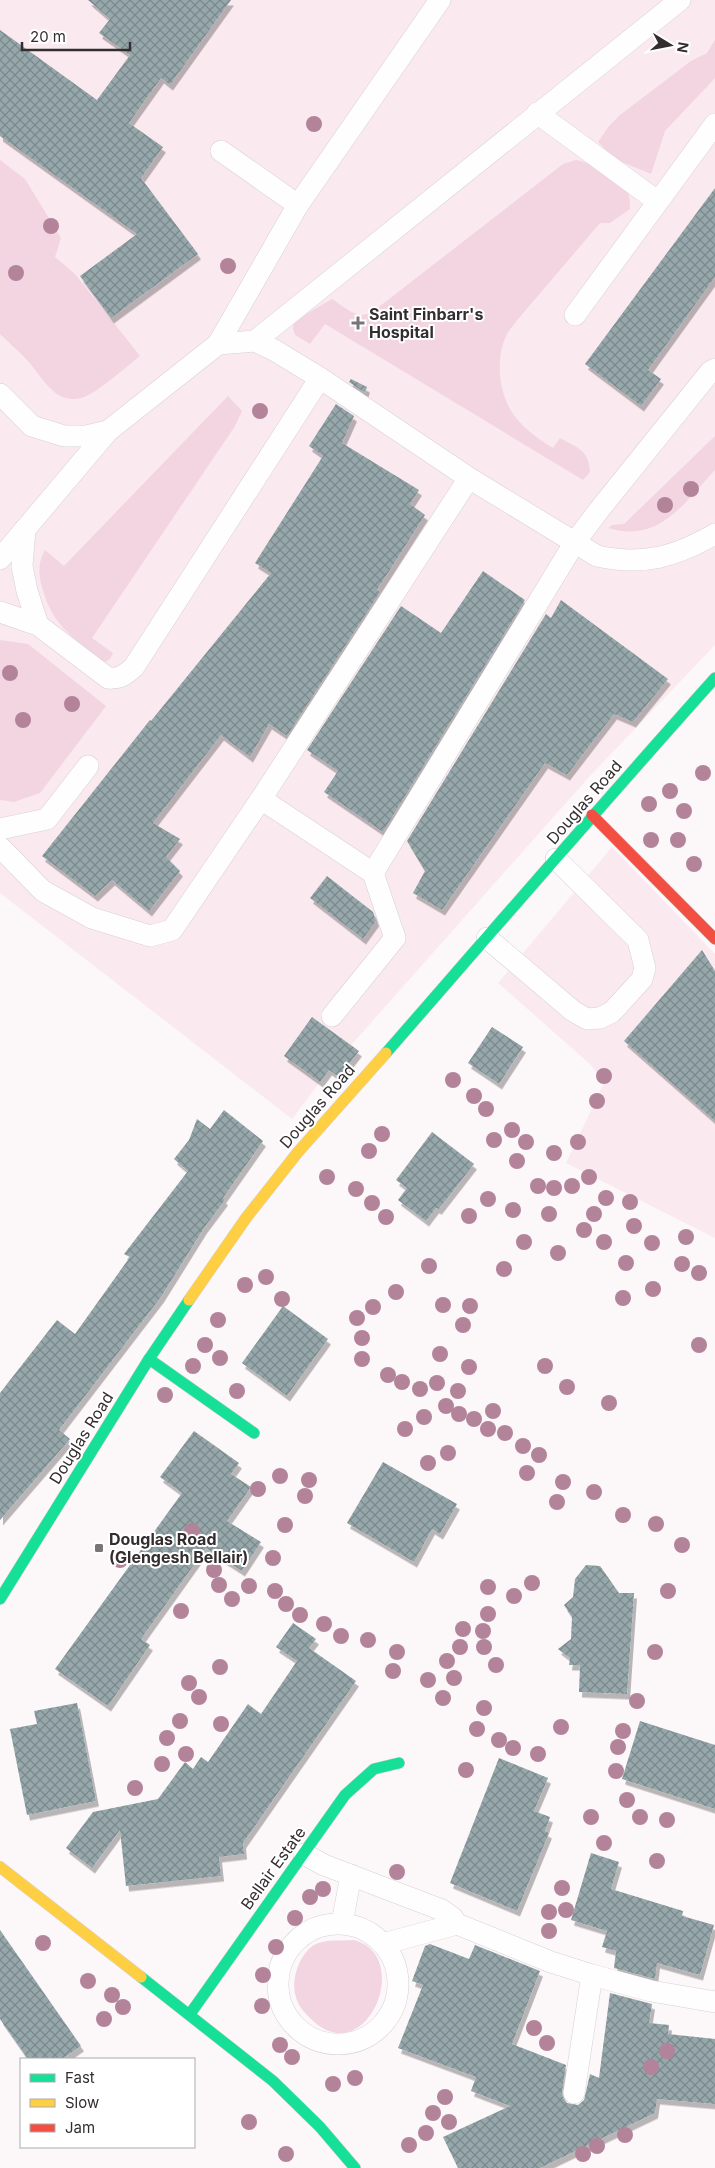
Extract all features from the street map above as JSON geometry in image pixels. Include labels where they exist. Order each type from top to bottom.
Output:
[{"type":"main road","name":"Douglas Road","points":[[0,1599],[149,1359],[246,1218],[298,1152],[556,859],[592,815],[715,678]]},
{"type":"main road","points":[[592,815],[715,939]]},
{"type":"main road","points":[[149,1359],[254,1433]]},
{"type":"main road","name":"Bellair Estate","points":[[190,2014],[345,1795],[374,1769],[399,1763]]},
{"type":"main road","points":[[0,1866],[273,2081],[320,2128],[355,2168]]},
{"type":"lane","points":[[0,560],[108,431],[218,344],[298,205],[440,0]]},
{"type":"lane","points":[[255,342],[537,113],[680,0]]},
{"type":"lane","points":[[537,113],[658,200]]},
{"type":"lane","points":[[575,315],[715,124]]},
{"type":"lane","points":[[221,152],[298,205]]},
{"type":"lane","points":[[218,344],[255,342],[274,350],[320,378],[469,478],[597,556],[621,561],[654,559],[691,548],[715,534]]},
{"type":"lane","points":[[373,873],[575,542],[598,510],[715,368]]},
{"type":"lane","points":[[0,612],[38,625],[108,678],[116,679],[124,675],[134,667],[320,378]]},
{"type":"lane","points":[[0,394],[32,426],[64,436],[86,436],[108,431]]},
{"type":"lane","points":[[0,847],[43,891],[92,918],[150,936],[172,930],[261,799],[469,478]]},
{"type":"lane","points":[[25,530],[22,566],[38,625]]},
{"type":"lane","points":[[0,829],[47,819],[88,766]]},
{"type":"lane","points":[[261,799],[373,873],[395,938],[332,1016]]},
{"type":"lane","points":[[487,938],[573,1011],[587,1019],[600,1018],[612,1012],[642,979],[645,968],[638,940],[556,859]]},
{"type":"lane","points":[[304,1854],[324,1865],[442,1910],[452,1917],[457,1924],[550,1962],[652,1991],[715,2002]]},
{"type":"lane","points":[[342,1923],[351,1875]]},
{"type":"lane","points":[[342,1923],[361,1928],[379,1939],[391,1955],[398,1975],[397,1995],[390,2014],[377,2030],[360,2040],[340,2044],[318,2041],[300,2030],[286,2014],[278,1994],[279,1972],[287,1952],[302,1936],[320,1926],[342,1923]]},
{"type":"lane","points":[[383,1944],[457,1924]]},
{"type":"lane","points":[[574,2094],[592,1975]]},
{"type":"shaded area","name":"Saint Finbarr's Hospital","points":[[0,0],[715,0],[715,645],[590,776],[329,1070],[292,1119],[0,893]]},
{"type":"shaded area","points":[[715,40],[715,78],[665,131],[651,174],[615,159],[598,142],[609,126],[620,115],[691,61],[707,53]]},
{"type":"shaded area","points":[[0,160],[25,179],[61,238],[55,257],[75,274],[140,356],[84,397],[66,398],[51,389],[25,357],[0,334]]},
{"type":"shaded area","points":[[576,160],[587,163],[622,181],[627,191],[630,209],[610,223],[600,223],[519,318],[507,334],[503,344],[500,378],[502,389],[511,410],[525,427],[553,448],[560,438],[577,447],[585,454],[590,472],[583,480],[325,324],[310,344],[295,335],[293,329],[294,321],[332,299],[355,313],[371,313],[563,164]]},
{"type":"shaded area","points":[[228,396],[242,411],[235,426],[92,638],[113,653],[110,659],[105,662],[71,636],[51,611],[42,587],[39,568],[45,550],[64,566]]},
{"type":"shaded area","points":[[715,436],[715,470],[681,507],[656,525],[642,530],[626,531],[608,528],[612,525],[624,524]]},
{"type":"shaded area","points":[[0,640],[28,644],[106,706],[40,793],[14,802],[0,800]]},
{"type":"shaded area","points":[[612,847],[715,954],[715,1238],[566,1163],[604,1083],[590,1064],[498,983]]},
{"type":"shaded area","points":[[354,1940],[372,1950],[381,1967],[381,1986],[376,2006],[364,2022],[349,2032],[331,2032],[311,2019],[300,2006],[294,1990],[295,1975],[305,1953],[316,1944],[320,1942]]},
{"type":"building","points":[[88,0],[231,0],[170,85],[161,78],[129,123],[163,147],[141,178],[198,254],[111,318],[80,276],[137,234],[0,136],[0,30],[97,100],[130,55],[99,33],[110,19]]},
{"type":"building","points":[[715,188],[715,277],[648,370],[661,379],[641,406],[585,364]]},
{"type":"building","points":[[351,379],[367,387],[365,393],[349,382]]},
{"type":"building","points":[[336,404],[354,416],[342,443],[419,490],[410,504],[425,515],[377,590],[380,592],[287,736],[269,724],[250,757],[221,735],[153,823],[180,839],[166,857],[180,871],[149,911],[112,880],[95,896],[42,856],[150,720],[271,573],[255,563],[323,456],[309,446]]},
{"type":"building","points":[[483,571],[525,600],[383,832],[324,792],[338,771],[307,750],[401,606],[441,633]]},
{"type":"building","points":[[561,600],[668,679],[633,722],[614,714],[567,775],[545,763],[442,910],[413,893],[425,871],[407,841],[546,614],[551,618]]},
{"type":"building","points":[[327,876],[373,912],[376,921],[363,939],[310,898]]},
{"type":"building","points":[[702,950],[715,971],[715,1121],[624,1041]]},
{"type":"building","points":[[312,1017],[359,1051],[339,1077],[329,1070],[320,1082],[284,1056]]},
{"type":"building","points":[[492,1027],[523,1047],[499,1084],[468,1063]]},
{"type":"building","points":[[224,1110],[263,1141],[223,1198],[225,1200],[204,1228],[161,1297],[59,1430],[70,1439],[0,1520],[0,1393],[57,1320],[75,1334],[130,1257],[124,1254],[188,1171],[174,1159],[189,1140],[197,1119],[210,1129]]},
{"type":"building","points":[[432,1132],[474,1164],[439,1209],[436,1208],[426,1221],[398,1200],[407,1188],[396,1180]]},
{"type":"building","points":[[283,1306],[328,1339],[287,1396],[242,1363]]},
{"type":"building","points":[[194,1431],[239,1463],[231,1474],[251,1487],[227,1521],[261,1542],[242,1571],[206,1548],[141,1639],[150,1645],[108,1706],[55,1669],[182,1493],[160,1477]]},
{"type":"building","points":[[383,1462],[457,1504],[440,1534],[432,1529],[414,1562],[347,1523]]},
{"type":"building","points":[[586,1565],[600,1566],[619,1593],[634,1593],[627,1694],[579,1692],[580,1665],[569,1665],[570,1658],[558,1649],[571,1639],[572,1617],[564,1605],[573,1597],[575,1579]]},
{"type":"building","points":[[293,1623],[316,1639],[309,1648],[356,1681],[243,1843],[244,1854],[219,1857],[221,1876],[126,1886],[120,1830],[92,1868],[66,1848],[93,1812],[158,1799],[185,1762],[193,1769],[201,1757],[208,1762],[248,1704],[261,1714],[297,1661],[276,1647]]},
{"type":"building","points":[[77,1703],[96,1801],[27,1815],[10,1729],[37,1724],[34,1711]]},
{"type":"building","points":[[640,1721],[715,1745],[715,1809],[622,1779]]},
{"type":"building","points":[[499,1758],[548,1778],[534,1811],[550,1817],[545,1831],[549,1833],[517,1911],[450,1883]]},
{"type":"building","points":[[591,1853],[619,1862],[611,1889],[683,1911],[682,1916],[714,1925],[700,1975],[657,1963],[655,1979],[614,1968],[616,1951],[602,1947],[607,1931],[571,1920]]},
{"type":"building","points":[[0,1930],[81,2046],[63,2058],[27,2058],[0,2019]]},
{"type":"building","points":[[430,1944],[469,1959],[475,1945],[540,1971],[512,2044],[566,2065],[562,2092],[563,2098],[567,2103],[578,2105],[584,2100],[590,2074],[599,2078],[610,1993],[652,2004],[649,2023],[669,2025],[668,2034],[715,2039],[715,2104],[657,2099],[655,2113],[540,2168],[458,2168],[443,2137],[510,2106],[471,2091],[476,2077],[398,2048],[423,1985],[412,1981],[425,1946]]},
{"type":"traffic: fast","points":[[386,1053],[715,678]]},
{"type":"traffic: fast","points":[[0,1599],[149,1359],[189,1300]]},
{"type":"traffic: fast","points":[[149,1359],[254,1433]]},
{"type":"traffic: fast","points":[[190,2014],[345,1795],[374,1769],[399,1763]]},
{"type":"traffic: fast","points":[[141,1977],[273,2081],[320,2127],[355,2168]]},
{"type":"traffic: slow","points":[[189,1300],[246,1218],[298,1152],[386,1053]]},
{"type":"traffic: slow","points":[[0,1867],[141,1977]]},
{"type":"traffic: jam","points":[[592,815],[715,939]]},
{"type":"place","name":"Saint Finbarr's Hospital","points":[[358,323]]},
{"type":"place","name":"Douglas Road (Glengesh Bellair)","points":[[99,1548]]}]
